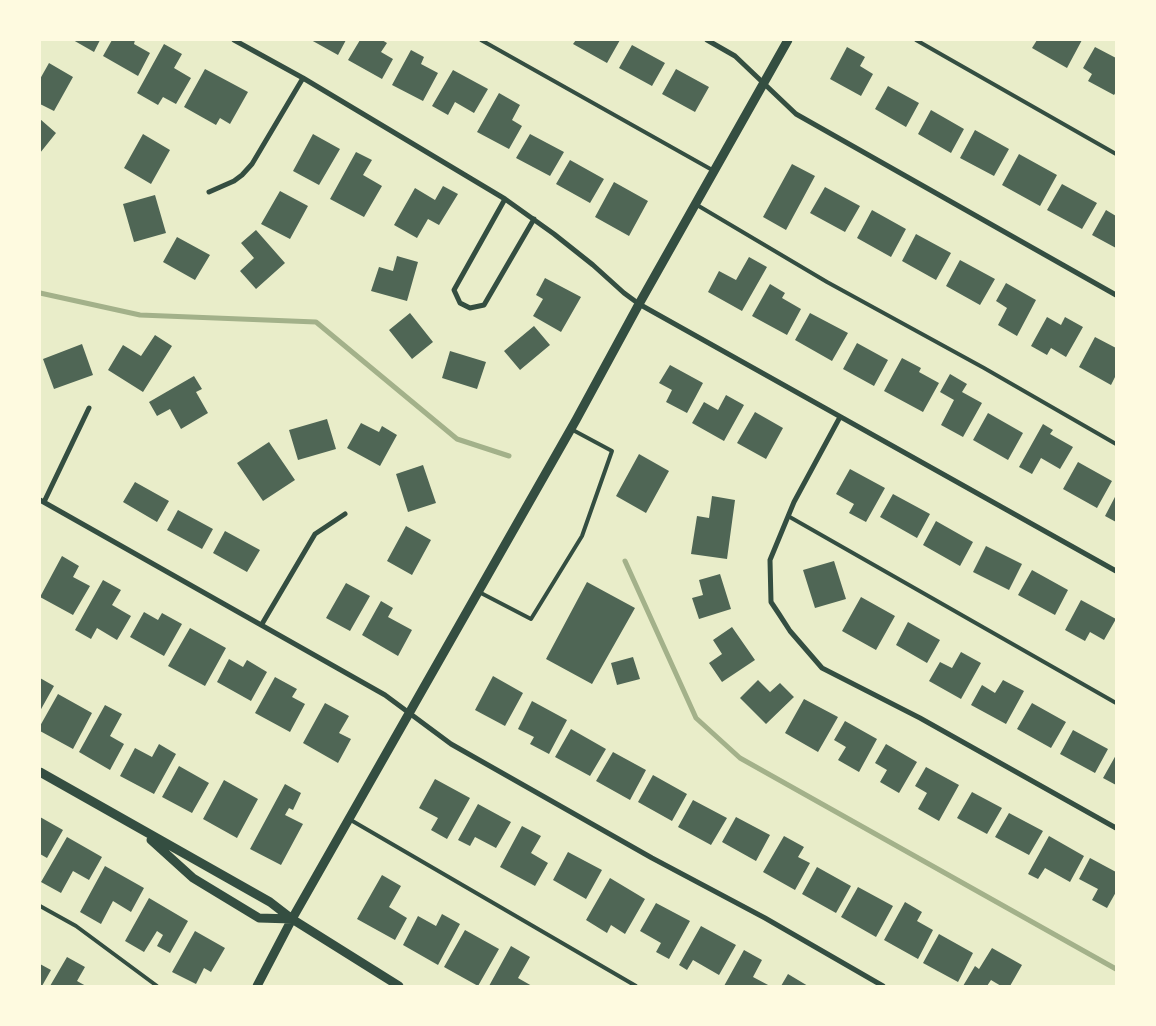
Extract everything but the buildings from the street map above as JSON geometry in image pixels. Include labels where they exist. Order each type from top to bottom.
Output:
[{"type":"street","points":[[234,40],[303,78],[505,199],[534,219],[640,304],[1116,571]]},
{"type":"street","points":[[707,40],[735,56],[796,114],[1116,295]]},
{"type":"street","points":[[257,986],[292,919],[571,429],[788,40]]},
{"type":"street","points":[[209,192],[242,175],[252,164],[303,78]]},
{"type":"street","points":[[505,199],[454,290],[460,304],[470,308],[484,305],[534,219]]},
{"type":"street","points":[[89,408],[42,501],[385,695],[451,744],[652,858],[765,918],[883,986]]},
{"type":"street","points":[[840,417],[794,502],[770,560],[771,602],[790,631],[822,668],[920,718],[1116,828]]},
{"type":"street","points":[[262,624],[315,534],[345,514]]},
{"type":"street","points":[[40,772],[270,902],[292,919],[399,986]]},
{"type":"street","points":[[137,828],[193,878],[258,918],[292,919]]},
{"type":"lane","points":[[481,40],[714,171]]},
{"type":"lane","points":[[916,40],[1116,154]]},
{"type":"lane","points":[[696,204],[827,282],[977,364],[1116,444]]},
{"type":"lane","points":[[478,592],[531,618],[582,536],[612,451],[571,429]]},
{"type":"lane","points":[[788,516],[1116,703]]},
{"type":"lane","points":[[349,819],[636,986]]},
{"type":"lane","points":[[40,906],[76,926],[157,986]]},
{"type":"waterway","points":[[40,293],[140,315],[316,322],[457,439],[509,456]]},
{"type":"waterway","points":[[625,561],[696,718],[740,758],[1116,969]]}]
